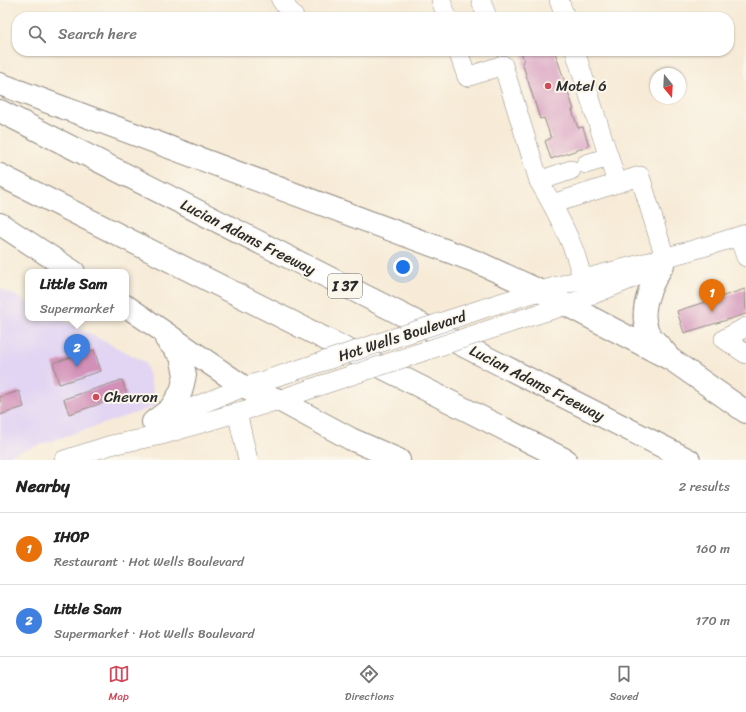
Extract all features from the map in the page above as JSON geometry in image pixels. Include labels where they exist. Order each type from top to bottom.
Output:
[{"type":"highway","points":[[0,84],[477,262],[540,291],[672,360],[746,412]]},
{"type":"highway","name":"Lucian Adams Freeway","points":[[0,111],[689,460]]},
{"type":"highway","points":[[0,175],[566,460]]},
{"type":"highway","points":[[0,224],[69,269]]},
{"type":"highway","points":[[664,262],[654,278],[644,315],[648,332],[672,360]]},
{"type":"highway","points":[[129,308],[244,387],[279,400],[351,439],[399,460]]},
{"type":"highway","points":[[153,422],[170,409],[181,392],[185,375],[180,356],[154,324]]},
{"type":"street","points":[[281,0],[290,12]]},
{"type":"street","points":[[441,0],[445,12]]},
{"type":"street","points":[[481,0],[485,12]]},
{"type":"street","points":[[559,0],[563,12]]},
{"type":"street","points":[[460,56],[467,77],[500,58],[538,181],[571,241],[582,280]]},
{"type":"street","points":[[577,56],[617,183]]},
{"type":"street","points":[[538,181],[609,157]]},
{"type":"street","points":[[552,204],[640,176],[664,262]]},
{"type":"street","points":[[742,236],[746,257]]},
{"type":"street","name":"Hot Wells Boulevard","points":[[72,459],[111,445],[162,435],[279,400],[522,319],[568,306],[664,262],[742,236]]},
{"type":"street","name":"Hot Wells Boulevard","points":[[111,445],[153,422],[244,387],[540,291],[664,262]]},
{"type":"street","points":[[746,327],[724,339],[746,354]]},
{"type":"street","points":[[237,412],[248,460]]},
{"type":"shaded area","points":[[0,288],[25,300],[25,321],[65,321],[145,362],[157,406],[0,458]]},
{"type":"building","name":"Motel 6","points":[[522,56],[556,56],[574,110],[572,110],[578,128],[583,127],[589,146],[551,159],[545,141],[551,138],[544,118],[540,119],[522,62],[524,61]]},
{"type":"building","points":[[745,289],[746,314],[684,333],[677,311]]},
{"type":"building","points":[[94,350],[101,371],[59,384],[53,363]]},
{"type":"building","name":"Chevron","points":[[122,380],[127,395],[69,414],[64,399]]},
{"type":"building","points":[[19,391],[24,407],[0,415],[0,397]]},
{"type":"place","name":"Motel 6","points":[[548,86]]},
{"type":"place","name":"IHOP","points":[[712,312]]},
{"type":"place","name":"Little Sam","points":[[77,367]]},
{"type":"place","name":"Chevron","points":[[96,397]]}]
